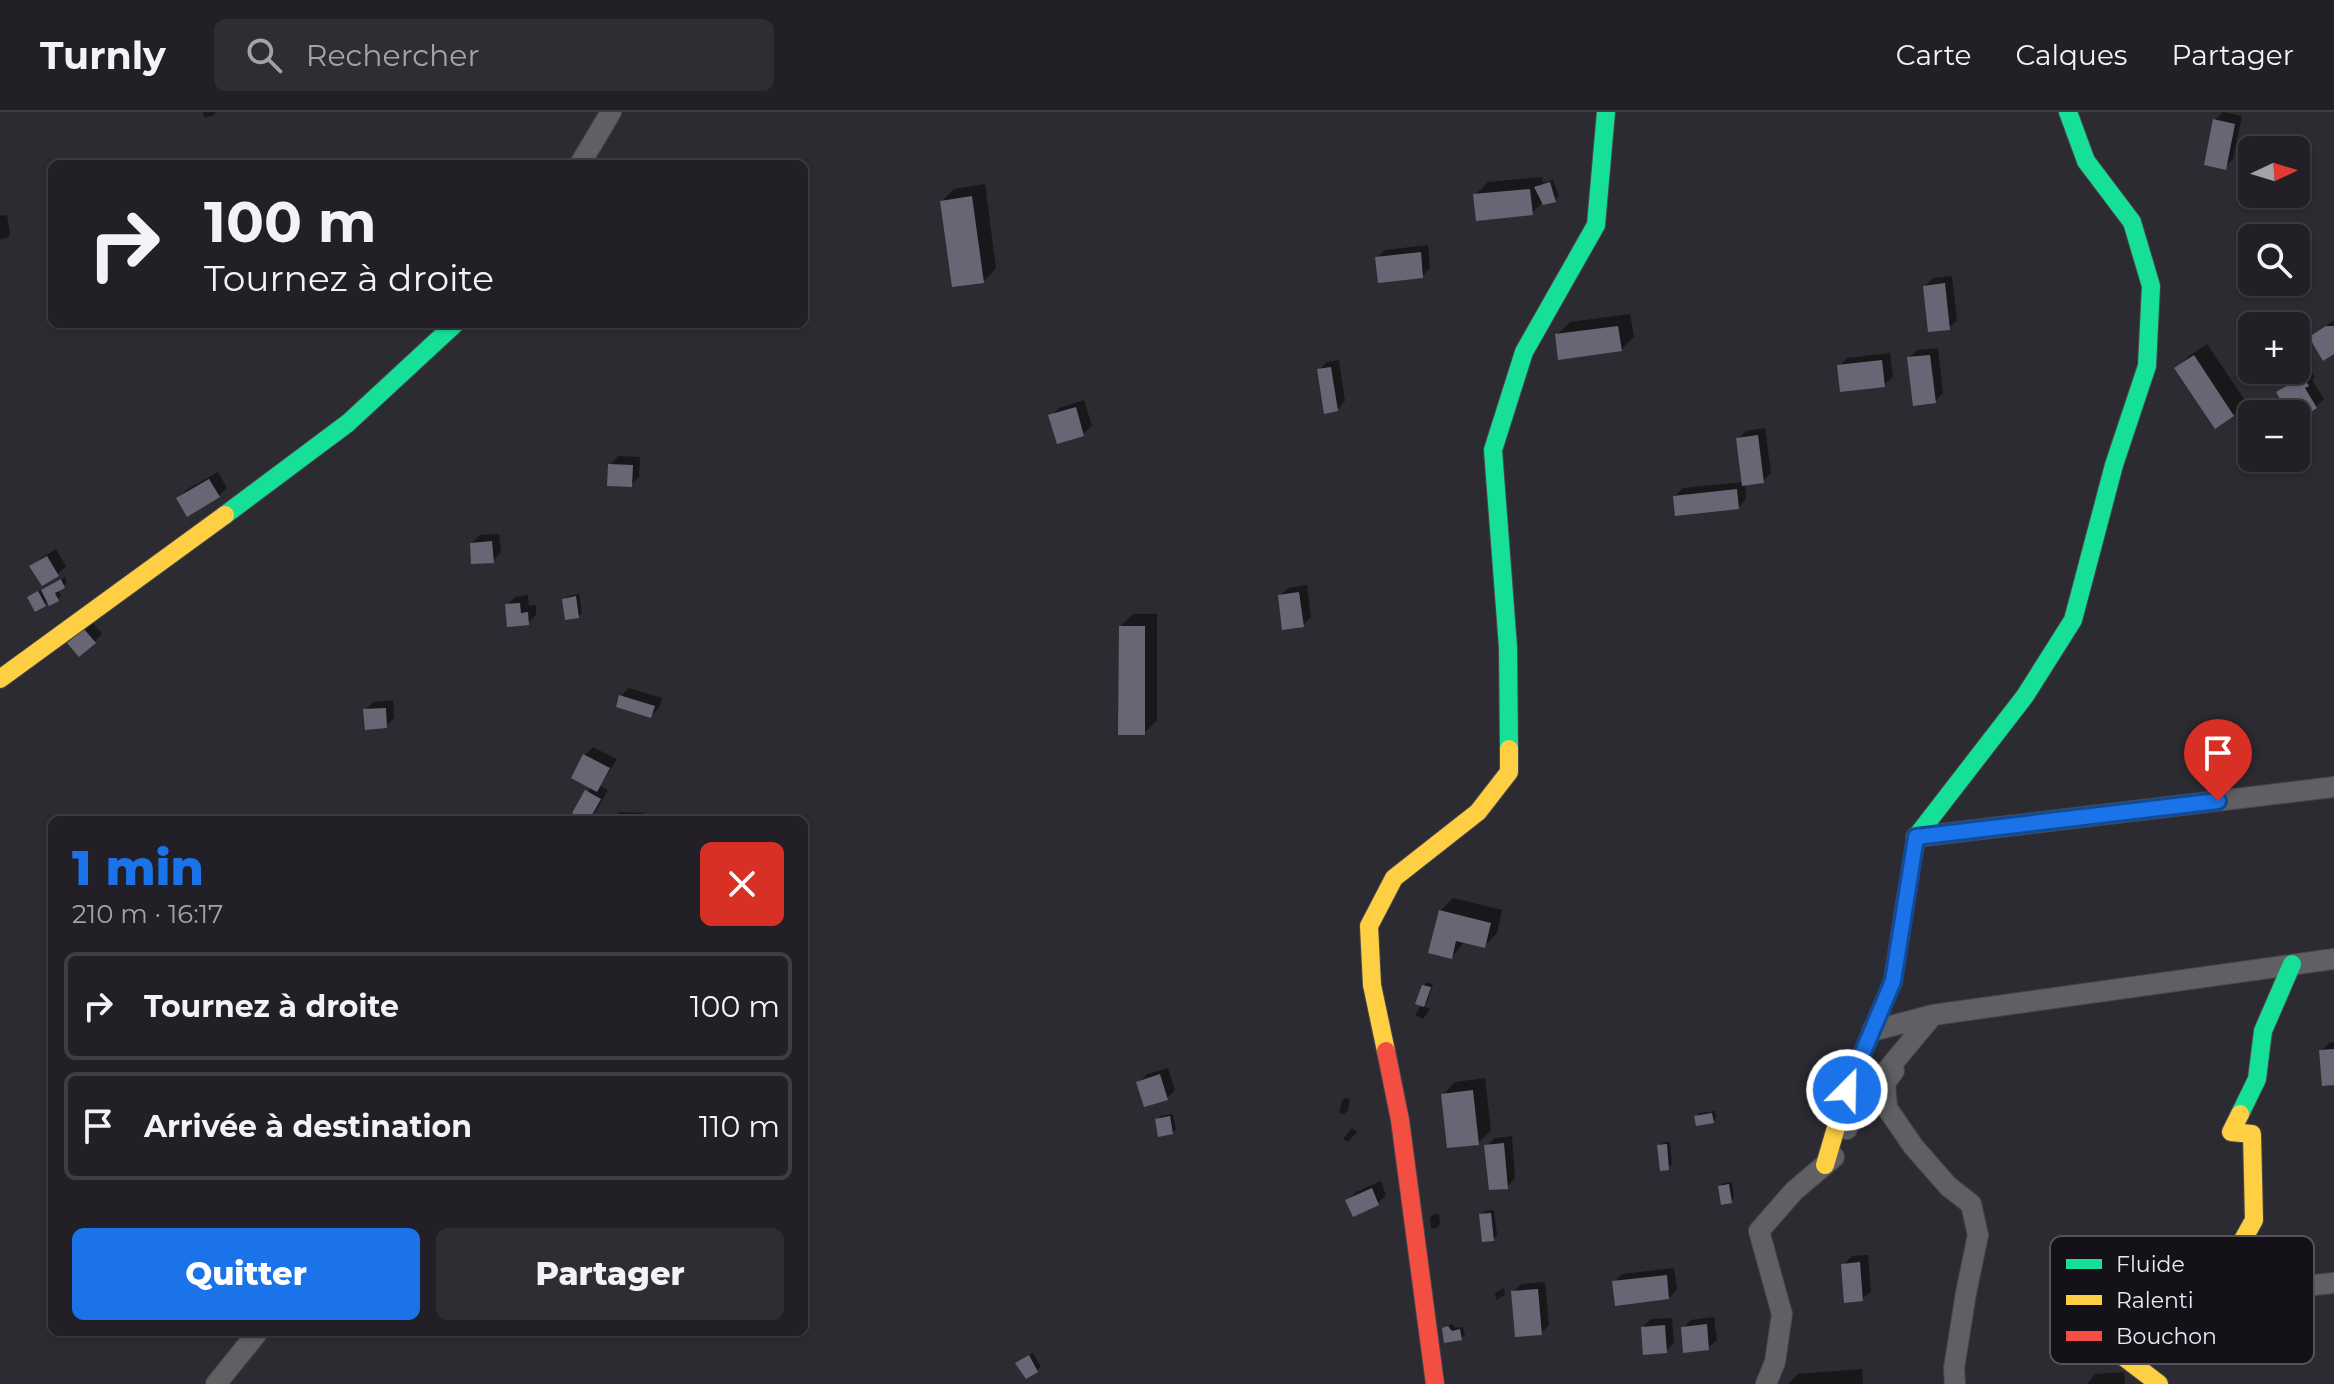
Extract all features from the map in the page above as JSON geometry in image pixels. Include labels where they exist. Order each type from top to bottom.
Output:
[{"type":"street","points":[[582,160],[611,112]]},
{"type":"street","points":[[1435,1384],[1400,1120],[1372,985],[1369,926],[1394,878],[1478,812],[1509,772],[1508,647],[1493,450],[1524,352],[1596,225],[1606,112]]},
{"type":"street","points":[[1825,1165],[1847,1090],[1893,981],[1916,837],[2025,696],[2073,620],[2114,465],[2147,366],[2151,286],[2140,247],[2132,222],[2086,161],[2068,112]]},
{"type":"street","points":[[0,679],[348,423],[451,328]]},
{"type":"street","points":[[1916,837],[2334,787]]},
{"type":"street","points":[[1872,1031],[1933,1015],[2334,959]]},
{"type":"street","points":[[2245,1236],[2254,1220],[2252,1134],[2231,1132],[2257,1079],[2263,1031],[2292,964]]},
{"type":"street","points":[[1766,1384],[1775,1362],[1782,1314],[1759,1231],[1794,1191],[1840,1152],[1853,1111],[1933,1015]]},
{"type":"street","points":[[1933,1015],[1885,1083],[1887,1108],[1913,1146],[1948,1186],[1971,1204],[1978,1235],[1963,1308],[1954,1368],[1955,1384]]},
{"type":"street","points":[[2314,1285],[2334,1283]]},
{"type":"street","points":[[216,1384],[255,1336]]},
{"type":"street","points":[[2133,1364],[2159,1384]]},
{"type":"building","points":[[2213,119],[2235,124],[2226,170],[2204,165]]},
{"type":"building","points":[[1550,182],[1556,202],[1543,205],[1534,187]]},
{"type":"building","points":[[1530,189],[1533,215],[1476,221],[1473,194]]},
{"type":"building","points":[[972,196],[984,283],[952,287],[940,201]]},
{"type":"building","points":[[1421,252],[1423,278],[1378,283],[1375,257]]},
{"type":"building","points":[[1945,283],[1950,330],[1928,332],[1923,286]]},
{"type":"building","points":[[1618,326],[1622,351],[1558,360],[1555,334]]},
{"type":"building","points":[[2326,326],[2334,326],[2334,354],[2323,361],[2310,336]]},
{"type":"building","points":[[1930,355],[1936,403],[1913,406],[1907,357]]},
{"type":"building","points":[[2194,355],[2234,416],[2215,429],[2174,368]]},
{"type":"building","points":[[1882,360],[1885,387],[1840,392],[1837,365]]},
{"type":"building","points":[[1331,367],[1338,411],[1324,414],[1317,369]]},
{"type":"building","points":[[2290,384],[2308,384],[2305,388],[2317,408],[2310,412],[2310,400],[2281,400],[2276,392]]},
{"type":"building","points":[[1076,407],[1084,436],[1057,444],[1048,415]]},
{"type":"building","points":[[1758,435],[1764,483],[1742,486],[1736,438]]},
{"type":"building","points":[[608,464],[633,465],[632,487],[607,486]]},
{"type":"building","points":[[209,479],[220,497],[187,517],[176,498]]},
{"type":"building","points":[[1737,489],[1739,509],[1675,516],[1673,496]]},
{"type":"building","points":[[492,541],[494,563],[471,564],[470,543]]},
{"type":"building","points":[[47,556],[59,576],[42,586],[29,566]]},
{"type":"building","points":[[61,579],[65,588],[55,593],[59,601],[49,606],[41,590]]},
{"type":"building","points":[[38,591],[46,606],[35,612],[27,597]]},
{"type":"building","points":[[1299,592],[1304,627],[1282,630],[1278,595]]},
{"type":"building","points":[[576,596],[579,618],[565,620],[562,599]]},
{"type":"building","points":[[520,603],[521,613],[528,612],[529,625],[507,627],[505,604]]},
{"type":"building","points":[[1119,626],[1145,626],[1145,735],[1118,735]]},
{"type":"building","points":[[84,629],[96,643],[79,657],[67,643]]},
{"type":"building","points":[[619,695],[655,706],[651,718],[616,707]]},
{"type":"building","points":[[386,708],[387,728],[365,730],[363,709]]},
{"type":"building","points":[[583,754],[610,768],[597,792],[571,778]]},
{"type":"building","points":[[585,790],[601,799],[591,816],[572,813]]},
{"type":"building","points":[[1439,910],[1491,923],[1485,948],[1456,941],[1452,959],[1428,953]]},
{"type":"building","points":[[1422,985],[1431,987],[1424,1007],[1415,1004]]},
{"type":"building","points":[[2334,1049],[2334,1085],[2322,1086],[2319,1050]]},
{"type":"building","points":[[1160,1074],[1168,1100],[1144,1107],[1136,1082]]},
{"type":"building","points":[[1473,1090],[1479,1145],[1447,1148],[1441,1094]]},
{"type":"building","points":[[1712,1113],[1714,1123],[1696,1126],[1694,1116]]},
{"type":"building","points":[[1170,1116],[1173,1134],[1158,1137],[1155,1119]]},
{"type":"building","points":[[1504,1143],[1508,1189],[1489,1190],[1484,1145]]},
{"type":"building","points":[[1667,1144],[1669,1170],[1660,1171],[1657,1145]]},
{"type":"building","points":[[1729,1184],[1732,1203],[1721,1205],[1718,1186]]},
{"type":"building","points":[[1372,1188],[1379,1205],[1353,1217],[1345,1200]]},
{"type":"building","points":[[1491,1213],[1494,1241],[1482,1242],[1479,1214]]},
{"type":"building","points":[[1860,1262],[1863,1301],[1844,1303],[1841,1264]]},
{"type":"building","points":[[1667,1275],[1669,1299],[1615,1306],[1612,1281]]},
{"type":"building","points":[[1538,1289],[1542,1335],[1515,1337],[1511,1291]]},
{"type":"building","points":[[1707,1324],[1709,1350],[1683,1353],[1681,1327]]},
{"type":"building","points":[[1665,1325],[1667,1353],[1643,1355],[1641,1327]]},
{"type":"building","points":[[1448,1326],[1452,1331],[1460,1329],[1462,1340],[1444,1343],[1442,1328]]},
{"type":"building","points":[[1029,1355],[1038,1372],[1026,1379],[1015,1363]]},
{"type":"traffic: fast","points":[[1509,749],[1508,647],[1493,450],[1524,352],[1596,225],[1606,112]]},
{"type":"traffic: fast","points":[[1904,910],[1916,837],[2025,696],[2073,620],[2114,465],[2147,366],[2151,286],[2132,222],[2086,161],[2068,112]]},
{"type":"traffic: fast","points":[[225,515],[348,423],[451,328]]},
{"type":"traffic: fast","points":[[2240,1114],[2257,1079],[2263,1031],[2292,964]]},
{"type":"traffic: slow","points":[[0,679],[225,515]]},
{"type":"traffic: slow","points":[[1386,1051],[1372,985],[1369,926],[1394,878],[1478,812],[1509,772],[1509,749]]},
{"type":"traffic: slow","points":[[1825,1165],[1847,1090],[1893,981],[1904,910]]},
{"type":"traffic: slow","points":[[2240,1114],[2231,1132],[2252,1134],[2254,1220],[2245,1236]]},
{"type":"traffic: slow","points":[[2133,1364],[2159,1384]]},
{"type":"traffic: jam","points":[[1386,1051],[1400,1120],[1435,1384]]},
{"type":"route","points":[[1847,1090],[1893,981],[1916,837],[2218,801]]}]
